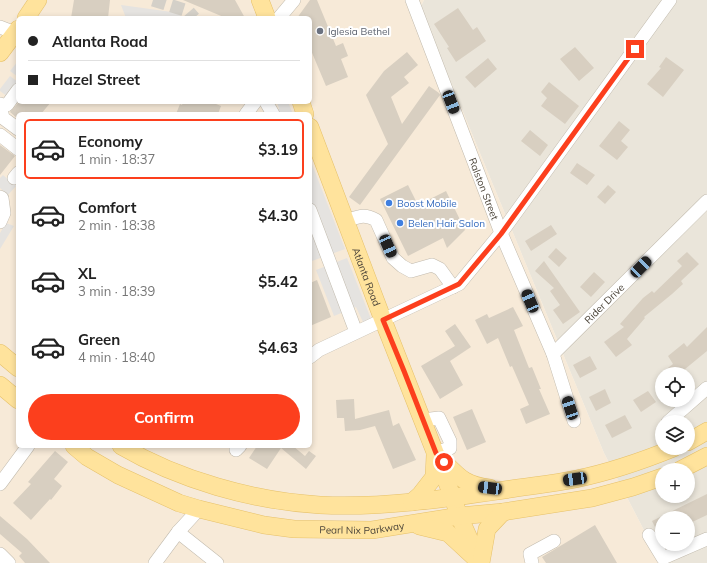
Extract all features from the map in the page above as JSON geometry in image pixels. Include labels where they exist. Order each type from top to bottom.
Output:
[{"type":"main road","points":[[27,16],[38,0]]},
{"type":"main road","points":[[260,0],[266,16]]},
{"type":"main road","points":[[0,53],[13,31]]},
{"type":"main road","name":"Atlanta Road","points":[[312,132],[459,516],[480,563]]},
{"type":"main road","points":[[0,353],[16,366]]},
{"type":"main road","points":[[0,385],[16,398]]},
{"type":"main road","points":[[695,438],[707,432]]},
{"type":"main road","name":"Pearl Nix Parkway","points":[[77,448],[118,475],[180,503],[264,525],[294,529],[372,530],[459,516],[503,512],[592,498],[655,479]]},
{"type":"main road","points":[[125,448],[189,478],[206,484],[269,499],[320,505],[362,505],[453,498],[585,477],[646,460],[658,455]]},
{"type":"main road","points":[[436,453],[460,479],[476,486],[504,490]]},
{"type":"main road","points":[[412,502],[420,495],[434,477],[436,453]]},
{"type":"main road","points":[[694,463],[707,456]]},
{"type":"main road","points":[[480,563],[487,529],[503,512]]},
{"type":"main road","points":[[411,524],[448,533],[480,563]]},
{"type":"street","points":[[281,16],[294,0]]},
{"type":"street","name":"Ralston Street","points":[[412,0],[501,234],[552,354],[574,421]]},
{"type":"street","points":[[312,355],[319,350],[356,332],[459,284],[501,234],[670,0]]},
{"type":"street","points":[[16,93],[7,105],[0,104],[3,118],[16,128]]},
{"type":"street","points":[[0,135],[16,147]]},
{"type":"street","points":[[0,197],[2,198],[4,213],[0,222]]},
{"type":"street","name":"Rider Drive","points":[[552,354],[707,201]]},
{"type":"street","points":[[312,215],[356,332]]},
{"type":"street","points":[[346,221],[360,216],[371,217],[376,220],[393,258],[402,266],[412,271],[432,265],[440,269],[453,287]]},
{"type":"street","points":[[676,415],[707,388]]},
{"type":"street","points":[[0,484],[27,448]]},
{"type":"street","points":[[154,563],[178,532],[199,509]]},
{"type":"street","points":[[178,532],[217,563]]},
{"type":"street","points":[[649,535],[663,558],[707,539]]},
{"type":"street","points":[[532,563],[530,554],[554,541]]},
{"type":"street","points":[[0,554],[8,563]]},
{"type":"shaded area","points":[[0,0],[424,0],[420,8],[604,453],[661,563],[0,563]]},
{"type":"shaded area","points":[[424,0],[707,0],[707,563],[661,563],[604,453],[420,8]]},
{"type":"shaded area","points":[[121,5],[179,13],[181,16],[125,16]]},
{"type":"shaded area","points":[[16,64],[16,76],[10,71]]},
{"type":"shaded area","points":[[10,76],[16,80],[16,85],[8,97],[0,91]]},
{"type":"shaded area","points":[[278,104],[289,104],[292,112],[271,112],[279,109]]},
{"type":"shaded area","points":[[312,164],[345,249],[312,261]]},
{"type":"shaded area","points":[[3,175],[16,186],[8,195],[0,188],[0,178]]},
{"type":"shaded area","points":[[6,223],[14,226],[0,249],[0,233]]},
{"type":"shaded area","points":[[347,258],[371,319],[363,322],[356,307],[334,316],[316,270]]},
{"type":"building","points":[[74,0],[110,0],[108,16],[71,16]]},
{"type":"building","points":[[183,0],[235,0],[244,16],[221,16]]},
{"type":"building","name":"Iglesia Bethel","points":[[310,0],[317,0],[336,46],[343,43],[348,56],[341,59],[348,77],[326,86],[312,53],[312,16],[298,16]]},
{"type":"building","points":[[458,8],[473,30],[477,27],[486,41],[456,62],[447,48],[449,47],[434,24]]},
{"type":"building","points":[[575,47],[594,68],[579,81],[560,59]]},
{"type":"building","points":[[407,52],[418,65],[404,77],[409,83],[391,97],[402,124],[429,86],[440,95],[360,205],[349,197],[388,144],[366,95],[384,71]]},
{"type":"building","points":[[666,57],[684,70],[663,97],[647,84],[661,68],[659,67]]},
{"type":"building","points":[[488,58],[497,69],[475,88],[465,77]]},
{"type":"building","points":[[549,82],[579,106],[565,124],[541,106],[547,98],[541,92]]},
{"type":"building","points":[[17,104],[49,104],[43,112],[16,112],[16,117],[10,112]]},
{"type":"building","points":[[180,104],[216,104],[221,106],[219,112],[177,112]]},
{"type":"building","points":[[619,121],[630,130],[621,141],[628,147],[617,160],[599,146]]},
{"type":"building","points":[[530,130],[548,145],[540,156],[521,141]]},
{"type":"building","points":[[0,145],[15,156],[0,175]]},
{"type":"building","points":[[577,163],[595,175],[587,185],[570,173]]},
{"type":"building","points":[[408,185],[418,205],[446,191],[465,230],[447,248],[443,238],[408,256],[380,199]]},
{"type":"building","points":[[608,185],[616,192],[605,204],[597,197]]},
{"type":"building","points":[[551,225],[557,234],[531,251],[525,241]]},
{"type":"building","points":[[556,248],[567,258],[559,267],[548,257]]},
{"type":"building","points":[[687,252],[699,264],[681,281],[683,284],[644,317],[645,318],[627,339],[632,345],[616,357],[604,342],[624,327],[620,324],[643,298],[652,291],[654,293],[682,266],[677,261]]},
{"type":"building","points":[[544,261],[580,312],[563,324],[553,310],[560,305],[550,291],[554,288],[535,271]]},
{"type":"building","points":[[594,272],[605,282],[591,297],[580,287]]},
{"type":"building","points":[[317,280],[331,317],[312,325],[312,282]]},
{"type":"building","points":[[513,307],[523,326],[514,330],[529,368],[532,367],[541,389],[539,389],[550,414],[526,424],[520,409],[529,405],[512,366],[510,367],[498,338],[487,344],[475,320],[487,314],[489,318]]},
{"type":"building","points":[[455,324],[471,347],[450,361],[463,385],[440,399],[421,366],[455,346],[445,331]]},
{"type":"building","points":[[707,327],[707,351],[688,367],[669,367],[673,364],[668,356],[684,343],[687,347]]},
{"type":"building","points":[[590,356],[597,369],[580,378],[573,365]]},
{"type":"building","points":[[605,389],[611,403],[596,411],[589,397]]},
{"type":"building","points":[[648,391],[655,403],[641,412],[633,400]]},
{"type":"building","points":[[354,399],[355,419],[389,410],[393,426],[399,423],[416,460],[393,469],[375,426],[360,430],[345,431],[344,418],[337,418],[336,400]]},
{"type":"building","points":[[472,409],[486,442],[467,450],[453,417]]},
{"type":"building","points":[[625,415],[632,428],[612,438],[605,425]]},
{"type":"building","points":[[256,448],[281,448],[267,469],[249,458]]},
{"type":"building","points":[[281,448],[295,448],[305,456],[309,451],[316,456],[306,469]]},
{"type":"building","points":[[55,451],[68,462],[54,479],[62,486],[51,500],[50,499],[31,520],[13,503],[31,484],[28,482]]},
{"type":"building","points":[[707,494],[707,515],[695,521],[695,511],[672,511],[689,503],[695,503],[695,500]]},
{"type":"building","points":[[0,516],[27,539],[50,563],[25,563],[19,556],[22,553],[0,534]]},
{"type":"building","points":[[655,520],[655,527],[652,521]]},
{"type":"building","points":[[595,525],[617,563],[546,563],[542,557]]},
{"type":"tunnel","points":[[153,0],[188,11],[192,16]]},
{"type":"place","name":"Iglesia Bethel","points":[[320,31]]},
{"type":"place","name":"Boost Mobile","points":[[389,203]]},
{"type":"place","name":"Belen Hair Salon","points":[[400,223]]},
{"type":"route","points":[[444,462],[436,453],[383,320],[459,284],[501,234],[635,49]]}]
